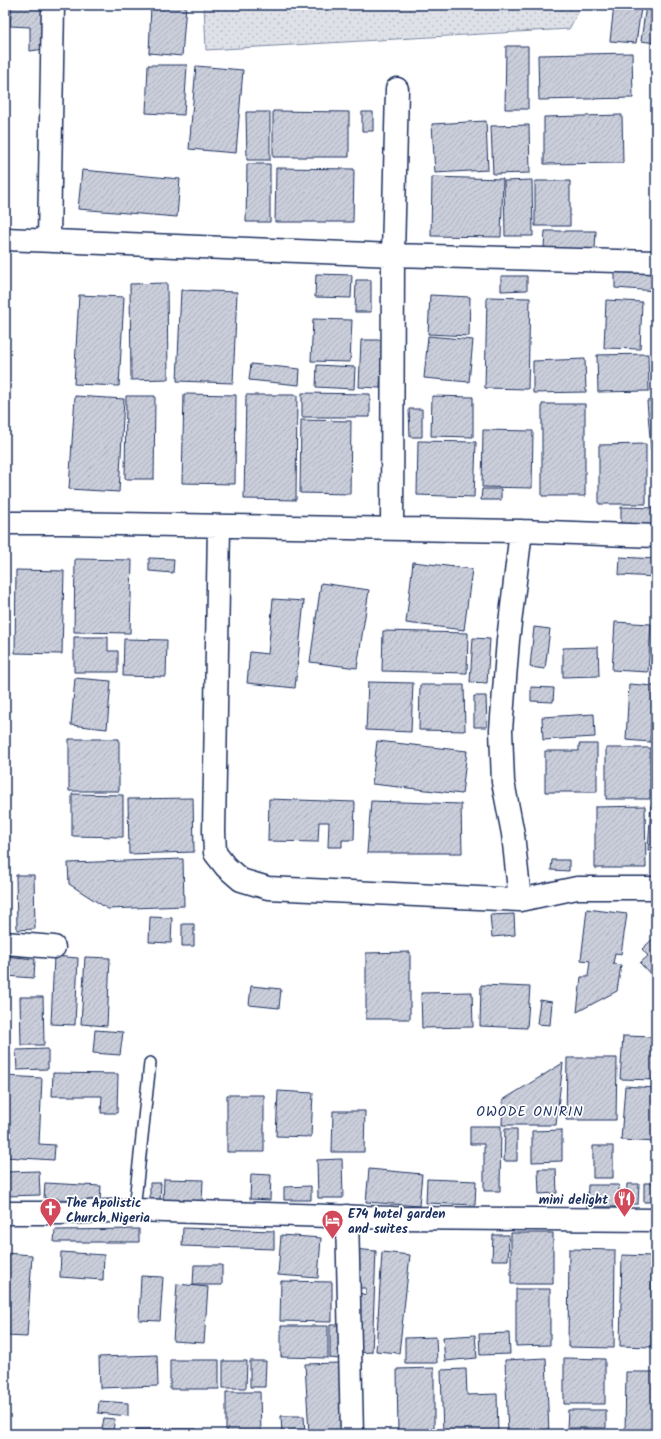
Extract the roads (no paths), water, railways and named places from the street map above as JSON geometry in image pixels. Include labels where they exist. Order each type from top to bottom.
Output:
[{"type":"street","points":[[49,240],[53,5]]},
{"type":"street","points":[[392,528],[393,255],[397,89]]},
{"type":"street","points":[[5,239],[393,255],[656,262]]},
{"type":"street","points":[[5,523],[392,528],[656,536]]},
{"type":"street","points":[[219,526],[214,832],[215,853],[226,867],[241,880],[268,888],[520,900],[577,888],[656,888]]},
{"type":"street","points":[[520,900],[514,834],[503,782],[501,730],[508,640],[521,531]]},
{"type":"street","points":[[5,943],[54,946]]},
{"type":"street","points":[[5,1213],[60,1213],[134,1210],[347,1216],[656,1220]]},
{"type":"street","points":[[347,1216],[352,1434]]},
{"type":"lane","points":[[134,1210],[150,1063]]},
{"type":"place","name":"mini delight","points":[[624,1218]]},
{"type":"place","name":"The Apolistic Church Nigeria","points":[[50,1228]]},
{"type":"place","name":"E74 hotel garden and suites","points":[[333,1240]]},
{"type":"district","name":"OWODE ONIRIN","points":[[530,1111]]}]
